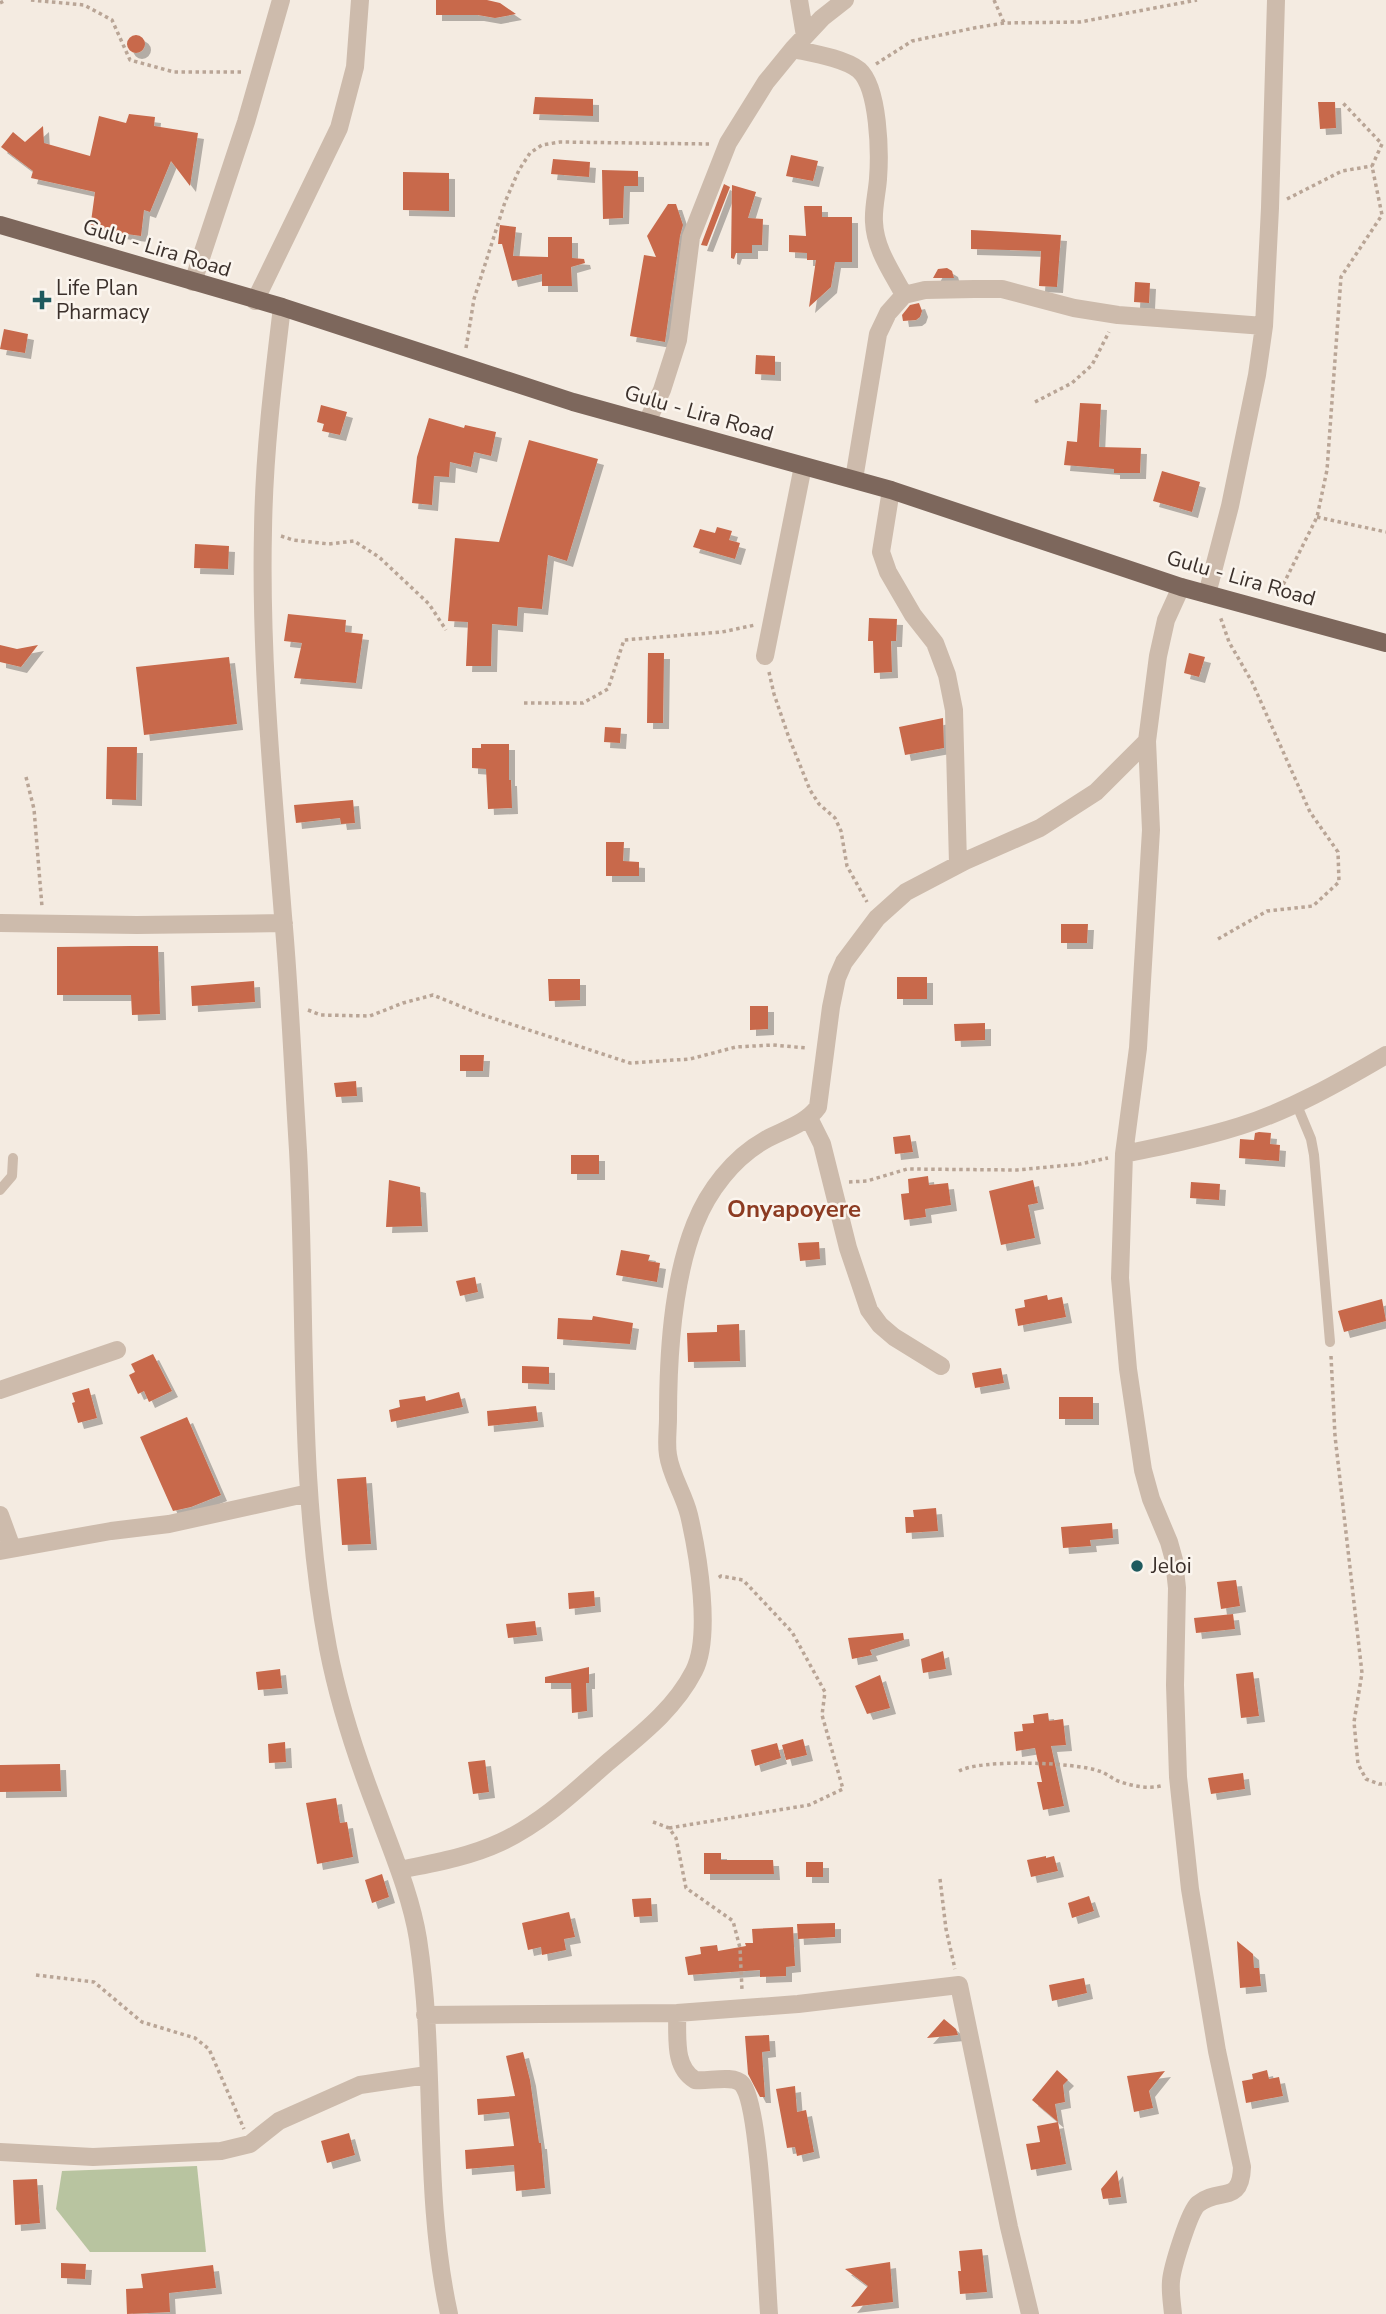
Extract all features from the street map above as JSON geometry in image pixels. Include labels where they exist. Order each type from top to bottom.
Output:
[{"type":"main road","name":"Gulu - Lira Road","points":[[0,225],[282,307],[573,402],[891,490],[1181,587],[1386,643]]},
{"type":"street","points":[[193,282],[261,72],[281,0]]},
{"type":"street","points":[[256,301],[339,128],[355,67],[360,0]]},
{"type":"street","points":[[799,0],[805,36]]},
{"type":"street","points":[[647,422],[662,390],[677,340],[691,237],[728,143],[766,82],[793,49],[822,18],[845,0]]},
{"type":"street","points":[[1212,595],[1257,375],[1264,326],[1276,0]]},
{"type":"street","points":[[793,49],[824,55],[858,69],[866,79],[874,106],[878,142],[874,222],[880,251],[904,295]]},
{"type":"street","points":[[854,479],[878,334],[888,313],[904,295],[925,290],[1002,289],[1074,308],[1118,315],[1264,326]]},
{"type":"street","points":[[282,307],[268,421],[262,529],[268,732],[284,923],[300,1202],[309,1493],[328,1645],[340,1702],[399,1870],[417,1933],[425,2015],[436,2224],[440,2269],[449,2314]]},
{"type":"street","points":[[765,656],[803,466]]},
{"type":"street","points":[[891,490],[881,552],[900,594],[935,643],[947,675],[954,710],[958,864]]},
{"type":"street","points":[[1173,2314],[1171,2277],[1190,2216],[1200,2202],[1233,2193],[1240,2185],[1242,2167],[1217,2050],[1190,1889],[1178,1777],[1175,1685],[1177,1588],[1174,1560],[1143,1470],[1120,1278],[1124,1154],[1138,1048],[1151,830],[1147,741],[1158,656],[1166,620],[1181,587]]},
{"type":"street","points":[[399,1870],[464,1856],[502,1842],[535,1823],[571,1796],[648,1729],[670,1707],[695,1670],[702,1649],[700,1587],[688,1513],[667,1452],[669,1359],[678,1290],[695,1224],[709,1196],[740,1158],[763,1141],[809,1118],[818,1107],[831,1007],[844,962],[877,918],[906,892],[958,864],[1040,828],[1096,792],[1147,741]]},
{"type":"street","points":[[0,923],[284,923]]},
{"type":"street","points":[[1124,1154],[1242,1125],[1296,1103],[1386,1055]]},
{"type":"street","points":[[809,1118],[822,1144],[848,1248],[869,1310],[880,1325],[894,1337],[941,1366]]},
{"type":"street","points":[[0,1390],[117,1350]]},
{"type":"street","points":[[0,1515],[6,1550],[169,1524],[309,1493]]},
{"type":"street","points":[[425,2015],[677,2013],[798,2004],[959,1984],[1009,2227],[1030,2314]]},
{"type":"street","points":[[677,2013],[679,2057],[685,2073],[695,2080],[733,2079],[744,2086],[757,2138],[769,2314]]},
{"type":"street","points":[[0,2152],[93,2157],[221,2151],[250,2144],[279,2121],[359,2085],[428,2075]]},
{"type":"lane","points":[[1296,1103],[1311,1139],[1314,1155],[1330,1342]]},
{"type":"lane","points":[[0,1190],[12,1177],[13,1158]]},
{"type":"path","points":[[0,3],[6,0]]},
{"type":"path","points":[[31,0],[84,5],[112,20],[130,60],[174,72],[261,72]]},
{"type":"path","points":[[994,0],[1004,23]]},
{"type":"path","points":[[858,69],[880,62],[912,41],[1004,23],[1080,22],[1198,0]]},
{"type":"path","points":[[1270,611],[1317,517],[1327,470],[1341,277],[1384,216],[1372,166],[1382,144],[1342,102]]},
{"type":"path","points":[[463,366],[474,299],[505,202],[530,153],[542,145],[560,142],[728,143]]},
{"type":"path","points":[[1270,208],[1342,171],[1372,166]]},
{"type":"path","points":[[1035,402],[1072,383],[1091,365],[1118,315]]},
{"type":"path","points":[[1317,517],[1386,532]]},
{"type":"path","points":[[262,529],[293,540],[329,544],[354,541],[379,557],[429,604],[446,630]]},
{"type":"path","points":[[1212,595],[1229,642],[1252,682],[1310,812],[1338,852],[1339,883],[1314,905],[1267,911],[1218,939]]},
{"type":"path","points":[[524,704],[583,703],[608,689],[624,640],[722,632],[771,622]]},
{"type":"path","points":[[765,656],[774,694],[810,790],[819,804],[835,818],[841,831],[847,866],[877,918]]},
{"type":"path","points":[[26,777],[34,809],[43,923]]},
{"type":"path","points":[[289,1004],[321,1015],[370,1016],[433,995],[480,1014],[630,1063],[690,1059],[736,1047],[773,1045],[824,1050]]},
{"type":"path","points":[[831,1184],[867,1181],[907,1170],[1017,1170],[1080,1164],[1124,1154]]},
{"type":"path","points":[[1330,1342],[1335,1436],[1363,1673],[1354,1722],[1358,1764],[1366,1779],[1386,1784]]},
{"type":"path","points":[[653,1822],[669,1828],[809,1805],[843,1788],[822,1715],[825,1692],[792,1632],[743,1580],[721,1576],[700,1587]]},
{"type":"path","points":[[959,1771],[966,1767],[1007,1764],[1056,1765],[1099,1771],[1118,1781],[1148,1788],[1160,1786],[1178,1777]]},
{"type":"path","points":[[669,1828],[676,1838],[686,1888],[733,1921],[740,1948],[742,2009]]},
{"type":"path","points":[[940,1879],[946,1928],[959,1984]]},
{"type":"path","points":[[36,1975],[94,1982],[142,2022],[195,2038],[209,2049],[250,2144]]},
{"type":"green space","points":[[197,2166],[206,2252],[90,2252],[56,2209],[62,2171]]},
{"type":"building","points":[[436,0],[487,0],[500,3],[516,14],[495,18],[478,15],[436,15]]},
{"type":"building","points":[[136,35],[142,38],[145,44],[142,50],[136,53],[130,50],[127,44],[130,38]]},
{"type":"building","points":[[535,97],[593,99],[593,116],[533,114]]},
{"type":"building","points":[[1318,102],[1335,102],[1336,128],[1320,129]]},
{"type":"building","points":[[129,114],[155,117],[154,126],[198,133],[190,186],[171,161],[150,212],[144,210],[141,236],[90,229],[95,192],[31,178],[33,171],[1,147],[13,132],[25,142],[43,126],[44,143],[90,156],[99,116],[126,123]]},
{"type":"building","points":[[791,155],[818,161],[813,181],[786,176]]},
{"type":"building","points":[[553,159],[590,162],[589,177],[551,174]]},
{"type":"building","points":[[602,170],[638,171],[638,186],[624,186],[623,218],[603,219]]},
{"type":"building","points":[[403,172],[449,173],[449,211],[403,210]]},
{"type":"building","points":[[724,184],[730,187],[707,246],[701,245]]},
{"type":"building","points":[[732,185],[756,192],[748,218],[763,219],[762,245],[752,245],[752,253],[736,253],[734,259],[731,258]]},
{"type":"building","points":[[668,204],[676,204],[683,225],[665,342],[630,336],[644,255],[656,257],[647,236]]},
{"type":"building","points":[[804,206],[822,206],[822,217],[852,217],[852,262],[835,262],[831,287],[809,307],[816,260],[807,260],[807,253],[789,252],[789,235],[806,236]]},
{"type":"building","points":[[500,225],[516,227],[513,256],[548,257],[548,237],[572,237],[572,258],[584,259],[585,263],[571,267],[572,286],[542,286],[542,274],[512,281],[502,244],[498,244]]},
{"type":"building","points":[[971,230],[1061,235],[1057,287],[1039,286],[1041,251],[971,249]]},
{"type":"building","points":[[947,268],[952,271],[954,278],[933,278],[938,269]]},
{"type":"building","points":[[1135,282],[1150,283],[1149,303],[1134,302]]},
{"type":"building","points":[[919,303],[922,311],[920,317],[903,321],[902,315],[910,305]]},
{"type":"building","points":[[4,329],[28,334],[25,353],[0,349]]},
{"type":"building","points":[[756,355],[775,356],[775,375],[755,374]]},
{"type":"building","points":[[1080,403],[1101,404],[1099,447],[1141,448],[1140,473],[1114,473],[1114,469],[1064,465],[1067,441],[1077,442]]},
{"type":"building","points":[[321,405],[347,412],[340,435],[322,431],[324,424],[317,422]]},
{"type":"building","points":[[429,418],[464,428],[465,425],[496,432],[491,456],[474,452],[471,467],[450,462],[449,477],[434,476],[432,505],[412,503],[417,457]]},
{"type":"building","points":[[529,440],[598,459],[567,561],[548,555],[542,609],[518,607],[517,626],[492,624],[491,666],[466,666],[468,622],[448,621],[455,538],[499,542]]},
{"type":"building","points":[[1162,471],[1200,482],[1192,512],[1153,501]]},
{"type":"building","points":[[717,527],[732,531],[729,540],[740,543],[735,559],[693,547],[700,529],[715,533]]},
{"type":"building","points":[[195,544],[229,546],[228,569],[194,568]]},
{"type":"building","points":[[288,614],[346,620],[345,632],[363,634],[356,683],[294,678],[302,643],[284,641]]},
{"type":"building","points":[[869,618],[897,619],[896,641],[891,641],[892,672],[874,673],[873,641],[868,641]]},
{"type":"building","points":[[0,645],[17,649],[38,645],[21,667],[0,662]]},
{"type":"building","points":[[648,653],[664,653],[663,723],[647,723]]},
{"type":"building","points":[[1189,653],[1205,657],[1199,677],[1184,673]]},
{"type":"building","points":[[229,657],[237,724],[144,735],[136,667]]},
{"type":"building","points":[[943,718],[944,748],[905,755],[899,727]]},
{"type":"building","points":[[605,727],[621,728],[620,743],[604,742]]},
{"type":"building","points":[[481,744],[509,744],[512,808],[488,809],[486,769],[472,768],[472,748],[481,748]]},
{"type":"building","points":[[107,747],[137,747],[136,800],[106,799]]},
{"type":"building","points":[[353,800],[355,823],[341,824],[340,818],[296,823],[294,805]]},
{"type":"building","points":[[606,842],[624,842],[623,861],[639,862],[639,876],[606,876]]},
{"type":"building","points":[[1061,924],[1088,924],[1087,943],[1061,943]]},
{"type":"building","points":[[158,946],[160,1014],[132,1015],[131,995],[57,995],[57,947]]},
{"type":"building","points":[[897,977],[927,977],[927,999],[897,999]]},
{"type":"building","points":[[548,979],[580,979],[580,1000],[549,1001]]},
{"type":"building","points":[[254,981],[255,1002],[192,1006],[191,986]]},
{"type":"building","points":[[750,1006],[768,1006],[768,1029],[750,1030]]},
{"type":"building","points":[[985,1023],[985,1040],[955,1041],[954,1024]]},
{"type":"building","points":[[460,1055],[484,1055],[483,1071],[460,1071]]},
{"type":"building","points":[[356,1081],[357,1096],[336,1097],[334,1083]]},
{"type":"building","points":[[1255,1133],[1271,1133],[1270,1144],[1280,1145],[1279,1161],[1239,1158],[1240,1139],[1254,1140]]},
{"type":"building","points":[[910,1135],[913,1152],[895,1154],[893,1137]]},
{"type":"building","points":[[571,1155],[599,1155],[599,1174],[571,1174]]},
{"type":"building","points":[[928,1176],[929,1185],[948,1183],[951,1205],[925,1209],[926,1217],[904,1220],[901,1194],[909,1193],[908,1179]]},
{"type":"building","points":[[389,1180],[420,1187],[422,1226],[386,1227]]},
{"type":"building","points":[[1033,1180],[1038,1203],[1028,1205],[1035,1238],[1001,1245],[989,1191]]},
{"type":"building","points":[[1191,1182],[1220,1184],[1219,1200],[1190,1198]]},
{"type":"building","points":[[819,1242],[820,1259],[800,1261],[798,1243]]},
{"type":"building","points":[[621,1250],[650,1255],[648,1261],[660,1263],[657,1282],[616,1275]]},
{"type":"building","points":[[475,1277],[478,1292],[460,1296],[456,1281]]},
{"type":"building","points":[[1047,1295],[1048,1300],[1062,1297],[1066,1317],[1018,1326],[1015,1309],[1025,1307],[1024,1300]]},
{"type":"building","points":[[1382,1299],[1386,1321],[1344,1332],[1338,1311]]},
{"type":"building","points":[[593,1316],[633,1323],[630,1344],[557,1339],[558,1318],[592,1320]]},
{"type":"building","points":[[739,1324],[740,1361],[688,1362],[687,1333],[717,1332],[717,1325]]},
{"type":"building","points":[[153,1354],[172,1391],[149,1402],[144,1391],[138,1394],[129,1375],[135,1372],[131,1364]]},
{"type":"building","points":[[522,1366],[549,1367],[549,1384],[522,1383]]},
{"type":"building","points":[[1001,1368],[1004,1383],[975,1388],[972,1373]]},
{"type":"building","points":[[89,1388],[97,1418],[78,1423],[72,1393]]},
{"type":"building","points":[[459,1392],[463,1407],[391,1422],[389,1410],[400,1407],[399,1400],[425,1396],[426,1401]]},
{"type":"building","points":[[1059,1397],[1093,1397],[1093,1419],[1059,1419]]},
{"type":"building","points":[[536,1406],[538,1421],[488,1426],[487,1411]]},
{"type":"building","points":[[187,1417],[221,1495],[173,1511],[140,1437]]},
{"type":"building","points":[[366,1477],[371,1544],[342,1545],[337,1479]]},
{"type":"building","points":[[936,1508],[938,1531],[906,1533],[905,1517],[914,1517],[913,1510]]},
{"type":"building","points":[[1112,1523],[1113,1538],[1090,1540],[1091,1546],[1063,1548],[1061,1527]]},
{"type":"building","points":[[1236,1580],[1240,1606],[1221,1609],[1217,1582]]},
{"type":"building","points":[[594,1591],[595,1606],[569,1609],[568,1593]]},
{"type":"building","points":[[1233,1614],[1235,1629],[1196,1633],[1194,1618]]},
{"type":"building","points":[[535,1621],[537,1635],[508,1638],[506,1624]]},
{"type":"building","points":[[903,1633],[904,1640],[870,1650],[872,1655],[852,1659],[848,1638]]},
{"type":"building","points":[[943,1651],[946,1669],[923,1673],[921,1659]]},
{"type":"building","points":[[589,1667],[589,1683],[586,1683],[587,1711],[572,1713],[571,1683],[545,1683],[545,1677]]},
{"type":"building","points":[[280,1669],[282,1688],[258,1690],[256,1672]]},
{"type":"building","points":[[1253,1672],[1259,1716],[1241,1718],[1236,1674]]},
{"type":"building","points":[[880,1675],[890,1708],[867,1714],[855,1686]]},
{"type":"building","points":[[1048,1713],[1049,1721],[1063,1719],[1066,1745],[1051,1746],[1064,1806],[1043,1810],[1037,1782],[1042,1782],[1035,1748],[1016,1751],[1014,1732],[1023,1731],[1022,1724],[1034,1723],[1033,1715]]},
{"type":"building","points":[[803,1739],[807,1755],[786,1760],[782,1745]]},
{"type":"building","points":[[285,1742],[286,1762],[269,1763],[268,1744]]},
{"type":"building","points":[[777,1743],[781,1758],[755,1766],[751,1750]]},
{"type":"building","points":[[485,1760],[489,1792],[473,1794],[468,1762]]},
{"type":"building","points":[[60,1764],[61,1791],[0,1792],[0,1765]]},
{"type":"building","points":[[1243,1773],[1245,1789],[1211,1794],[1208,1778]]},
{"type":"building","points":[[336,1798],[340,1823],[347,1822],[353,1857],[317,1864],[306,1803]]},
{"type":"building","points":[[704,1853],[721,1853],[721,1860],[773,1860],[774,1874],[704,1874]]},
{"type":"building","points":[[1054,1856],[1058,1871],[1031,1877],[1027,1860]]},
{"type":"building","points":[[806,1862],[823,1862],[823,1877],[806,1877]]},
{"type":"building","points":[[382,1874],[389,1897],[372,1903],[365,1880]]},
{"type":"building","points":[[1089,1896],[1094,1911],[1072,1918],[1068,1903]]},
{"type":"building","points":[[651,1898],[652,1916],[634,1917],[632,1899]]},
{"type":"building","points":[[569,1912],[575,1937],[564,1939],[566,1950],[542,1955],[541,1947],[528,1950],[522,1923]]},
{"type":"building","points":[[835,1923],[835,1937],[798,1939],[797,1924]]},
{"type":"building","points":[[793,1927],[795,1966],[786,1967],[786,1976],[760,1977],[760,1970],[688,1975],[685,1957],[701,1954],[700,1947],[717,1945],[718,1951],[746,1946],[745,1943],[753,1943],[752,1929]]},
{"type":"building","points":[[1237,1941],[1253,1954],[1254,1968],[1259,1968],[1261,1986],[1240,1988]]},
{"type":"building","points":[[1084,1978],[1087,1993],[1052,2001],[1049,1985]]},
{"type":"building","points":[[944,2019],[956,2029],[958,2035],[927,2038]]},
{"type":"building","points":[[769,2035],[770,2051],[762,2052],[765,2097],[760,2097],[748,2074],[745,2036]]},
{"type":"building","points":[[523,2052],[541,2143],[545,2188],[516,2191],[514,2165],[466,2169],[465,2150],[514,2146],[509,2112],[478,2115],[477,2099],[515,2096],[506,2056]]},
{"type":"building","points":[[1057,2070],[1068,2080],[1063,2085],[1065,2102],[1055,2104],[1058,2122],[1032,2100]]},
{"type":"building","points":[[1267,2070],[1269,2079],[1279,2077],[1283,2096],[1246,2103],[1242,2081],[1253,2079],[1252,2074]]},
{"type":"building","points":[[1165,2071],[1149,2091],[1153,2108],[1134,2112],[1127,2076]]},
{"type":"building","points":[[795,2086],[797,2112],[806,2110],[814,2152],[797,2156],[795,2147],[787,2148],[776,2089]]},
{"type":"building","points":[[1058,2122],[1066,2164],[1031,2170],[1026,2144],[1040,2142],[1037,2126]]},
{"type":"building","points":[[349,2133],[355,2155],[327,2163],[321,2141]]},
{"type":"building","points":[[1117,2170],[1121,2197],[1103,2199],[1101,2189]]},
{"type":"building","points":[[37,2179],[40,2223],[15,2225],[13,2180]]},
{"type":"building","points":[[982,2249],[987,2292],[960,2294],[959,2251]]},
{"type":"building","points":[[890,2262],[893,2302],[851,2307],[868,2286],[845,2269]]},
{"type":"building","points":[[61,2263],[86,2264],[85,2279],[61,2278]]},
{"type":"building","points":[[213,2265],[216,2288],[169,2293],[170,2312],[127,2314],[126,2289],[143,2288],[141,2274]]},
{"type":"place","name":"Life Plan Pharmacy","points":[[42,300]]},
{"type":"place","name":"Jeloi","points":[[1137,1566]]},
{"type":"district","name":"Onyapoyere","points":[[794,1209]]}]
